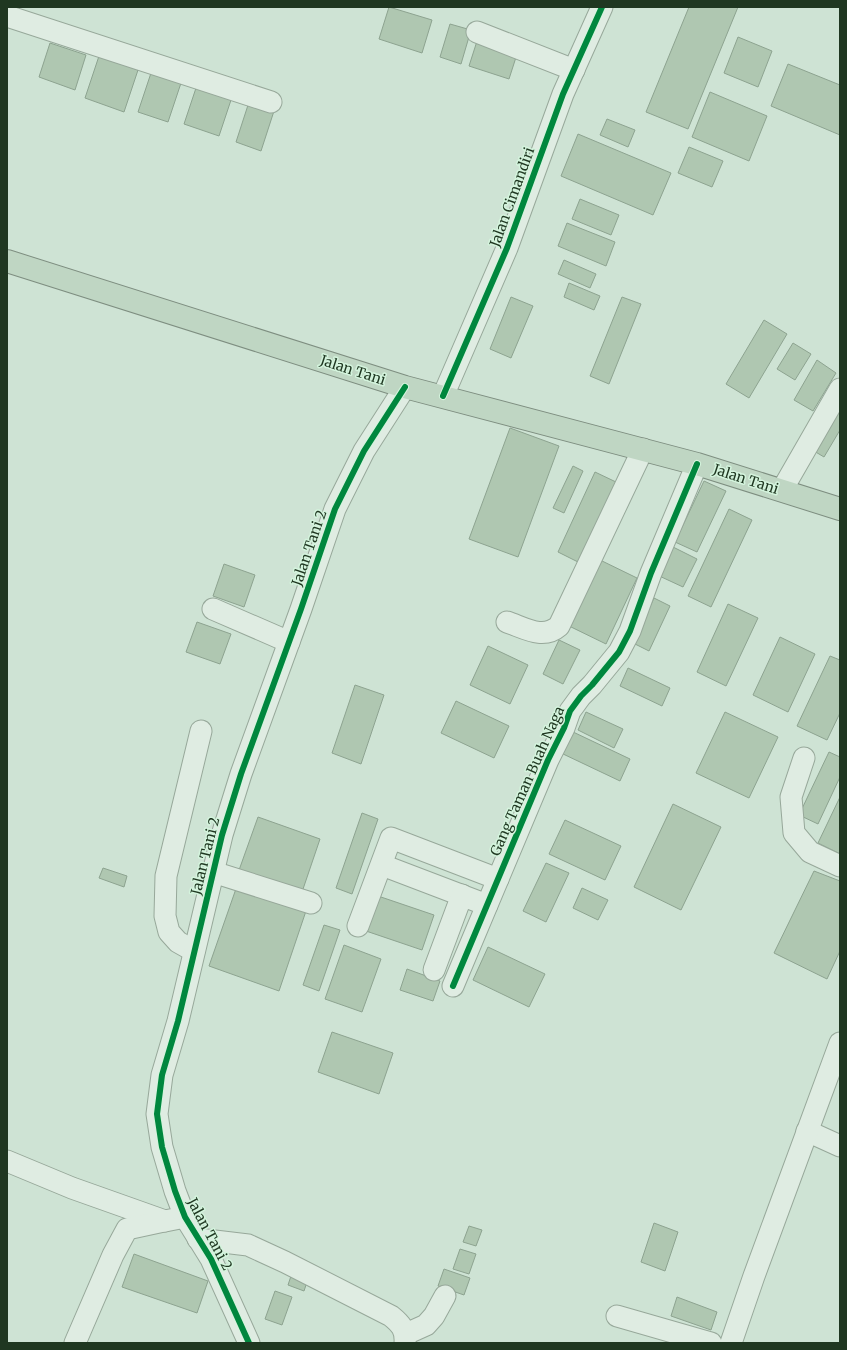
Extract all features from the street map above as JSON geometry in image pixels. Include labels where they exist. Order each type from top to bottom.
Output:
[{"type":"highway","name":"Jalan Tani","points":[[7,261],[405,387],[697,464],[840,508]]},
{"type":"street","name":"Jalan Cimandiri","points":[[443,396],[507,248],[564,94],[602,7]]},
{"type":"street","points":[[7,16],[271,102]]},
{"type":"street","points":[[476,32],[574,70]]},
{"type":"street","name":"Jalan Tani 2","points":[[249,1343],[211,1259],[198,1239],[175,1219],[175,1192],[162,1147],[157,1114],[162,1075],[178,1021],[222,835],[241,774],[335,509],[364,451],[405,387]]},
{"type":"street","points":[[782,490],[840,389]]},
{"type":"street","points":[[507,622],[543,634],[553,632],[559,626],[643,449]]},
{"type":"street","name":"Gang Taman Buah Naga","points":[[453,986],[570,711],[619,652],[630,631],[651,573],[697,464]]},
{"type":"street","points":[[213,609],[289,642]]},
{"type":"street","points":[[194,951],[178,942],[169,932],[165,916],[166,876],[201,731]]},
{"type":"street","points":[[804,758],[791,797],[794,832],[810,852],[840,866]]},
{"type":"street","points":[[358,926],[391,838],[498,879]]},
{"type":"street","points":[[382,865],[487,905]]},
{"type":"street","points":[[213,872],[311,903]]},
{"type":"street","points":[[434,970],[462,895]]},
{"type":"street","points":[[731,1343],[754,1276],[840,1043]]},
{"type":"street","points":[[807,1131],[840,1146]]},
{"type":"street","points":[[7,1161],[72,1188],[175,1219]]},
{"type":"street","points":[[75,1343],[113,1255],[128,1228],[175,1219]]},
{"type":"street","points":[[198,1239],[248,1245],[285,1262],[391,1316],[400,1323],[405,1338],[426,1325],[434,1316],[445,1296]]},
{"type":"street","points":[[617,1316],[711,1343]]},
{"type":"building","points":[[389,7],[432,20],[422,53],[379,39]]},
{"type":"building","points":[[689,7],[738,7],[688,129],[646,112]]},
{"type":"building","points":[[450,24],[471,30],[461,64],[440,57]]},
{"type":"building","points":[[738,37],[772,51],[758,87],[724,73]]},
{"type":"building","points":[[478,38],[518,51],[509,79],[469,66]]},
{"type":"building","points":[[50,43],[86,55],[75,90],[39,77]]},
{"type":"building","points":[[99,56],[138,70],[124,112],[85,98]]},
{"type":"building","points":[[788,64],[840,85],[840,135],[771,106]]},
{"type":"building","points":[[151,73],[181,83],[168,122],[138,112]]},
{"type":"building","points":[[196,88],[231,100],[219,136],[184,124]]},
{"type":"building","points":[[710,92],[767,116],[749,161],[692,137]]},
{"type":"building","points":[[249,102],[274,111],[261,151],[236,142]]},
{"type":"building","points":[[607,119],[635,130],[628,147],[600,135]]},
{"type":"building","points":[[578,134],[671,173],[653,215],[561,176]]},
{"type":"building","points":[[689,147],[723,161],[712,187],[678,173]]},
{"type":"building","points":[[580,199],[619,215],[611,235],[572,219]]},
{"type":"building","points":[[567,223],[615,242],[606,266],[558,246]]},
{"type":"building","points":[[564,260],[596,274],[590,288],[558,274]]},
{"type":"building","points":[[569,283],[600,296],[594,310],[564,297]]},
{"type":"building","points":[[511,297],[533,306],[511,358],[490,349]]},
{"type":"building","points":[[622,297],[641,304],[609,384],[590,376]]},
{"type":"building","points":[[764,320],[787,334],[749,398],[726,384]]},
{"type":"building","points":[[793,343],[811,354],[795,380],[777,369]]},
{"type":"building","points":[[817,360],[836,373],[813,411],[794,400]]},
{"type":"building","points":[[840,408],[840,430],[824,457],[814,451]]},
{"type":"building","points":[[510,428],[559,446],[518,557],[469,539]]},
{"type":"building","points":[[573,466],[583,471],[564,513],[553,508]]},
{"type":"building","points":[[595,472],[616,482],[578,562],[558,552]]},
{"type":"building","points":[[704,481],[726,491],[697,552],[675,542]]},
{"type":"building","points":[[729,509],[752,520],[711,607],[688,596]]},
{"type":"building","points":[[669,545],[697,559],[683,587],[655,574]]},
{"type":"building","points":[[598,559],[637,578],[606,644],[567,625]]},
{"type":"building","points":[[224,564],[255,575],[244,607],[213,596]]},
{"type":"building","points":[[654,598],[670,606],[649,651],[633,643]]},
{"type":"building","points":[[728,604],[758,618],[726,686],[697,672]]},
{"type":"building","points":[[197,622],[231,634],[220,664],[186,652]]},
{"type":"building","points":[[780,637],[815,654],[788,712],[753,695]]},
{"type":"building","points":[[559,640],[580,650],[563,684],[543,674]]},
{"type":"building","points":[[488,646],[528,665],[510,704],[470,685]]},
{"type":"building","points":[[830,656],[840,660],[840,713],[827,740],[797,726]]},
{"type":"building","points":[[628,668],[670,688],[662,706],[620,686]]},
{"type":"building","points":[[355,685],[384,695],[361,764],[332,753]]},
{"type":"building","points":[[456,701],[509,726],[494,758],[441,733]]},
{"type":"building","points":[[586,712],[623,729],[614,748],[578,730]]},
{"type":"building","points":[[725,712],[778,737],[749,798],[696,773]]},
{"type":"building","points":[[571,731],[630,759],[620,781],[561,753]]},
{"type":"building","points":[[829,752],[840,757],[840,777],[818,824],[799,815]]},
{"type":"building","points":[[840,797],[840,854],[818,843]]},
{"type":"building","points":[[673,804],[721,827],[681,910],[634,887]]},
{"type":"building","points":[[362,813],[378,819],[352,894],[336,888]]},
{"type":"building","points":[[258,817],[320,839],[301,895],[238,873]]},
{"type":"building","points":[[565,820],[621,846],[605,880],[549,854]]},
{"type":"building","points":[[546,863],[569,873],[546,922],[523,911]]},
{"type":"building","points":[[103,868],[127,876],[124,887],[99,878]]},
{"type":"building","points":[[814,871],[840,881],[840,951],[827,979],[774,953]]},
{"type":"building","points":[[238,883],[307,908],[279,991],[209,966]]},
{"type":"building","points":[[582,888],[608,900],[598,920],[573,908]]},
{"type":"building","points":[[378,896],[434,915],[422,950],[366,931]]},
{"type":"building","points":[[324,925],[340,930],[319,991],[303,985]]},
{"type":"building","points":[[344,945],[381,959],[362,1012],[325,999]]},
{"type":"building","points":[[488,947],[545,974],[529,1007],[473,980]]},
{"type":"building","points":[[407,969],[440,981],[433,1001],[400,990]]},
{"type":"building","points":[[332,1032],[393,1053],[379,1094],[318,1072]]},
{"type":"building","points":[[654,1223],[678,1232],[665,1271],[641,1262]]},
{"type":"building","points":[[469,1226],[482,1230],[476,1246],[463,1242]]},
{"type":"building","points":[[460,1249],[476,1254],[469,1274],[453,1269]]},
{"type":"building","points":[[134,1254],[208,1281],[197,1313],[122,1287]]},
{"type":"building","points":[[444,1269],[470,1278],[464,1295],[438,1286]]},
{"type":"building","points":[[292,1273],[308,1279],[304,1291],[288,1285]]},
{"type":"building","points":[[275,1291],[292,1297],[282,1325],[265,1319]]},
{"type":"building","points":[[677,1297],[717,1312],[711,1330],[671,1316]]},
{"type":"cycle path","points":[[443,396],[507,248],[563,94],[602,7]]},
{"type":"cycle path","points":[[249,1343],[211,1259],[185,1217],[175,1191],[162,1147],[157,1114],[162,1075],[178,1021],[222,835],[241,774],[301,609],[335,509],[364,451],[405,387]]},
{"type":"cycle path","points":[[453,986],[570,711],[619,652],[630,631],[651,573],[697,464]]}]
